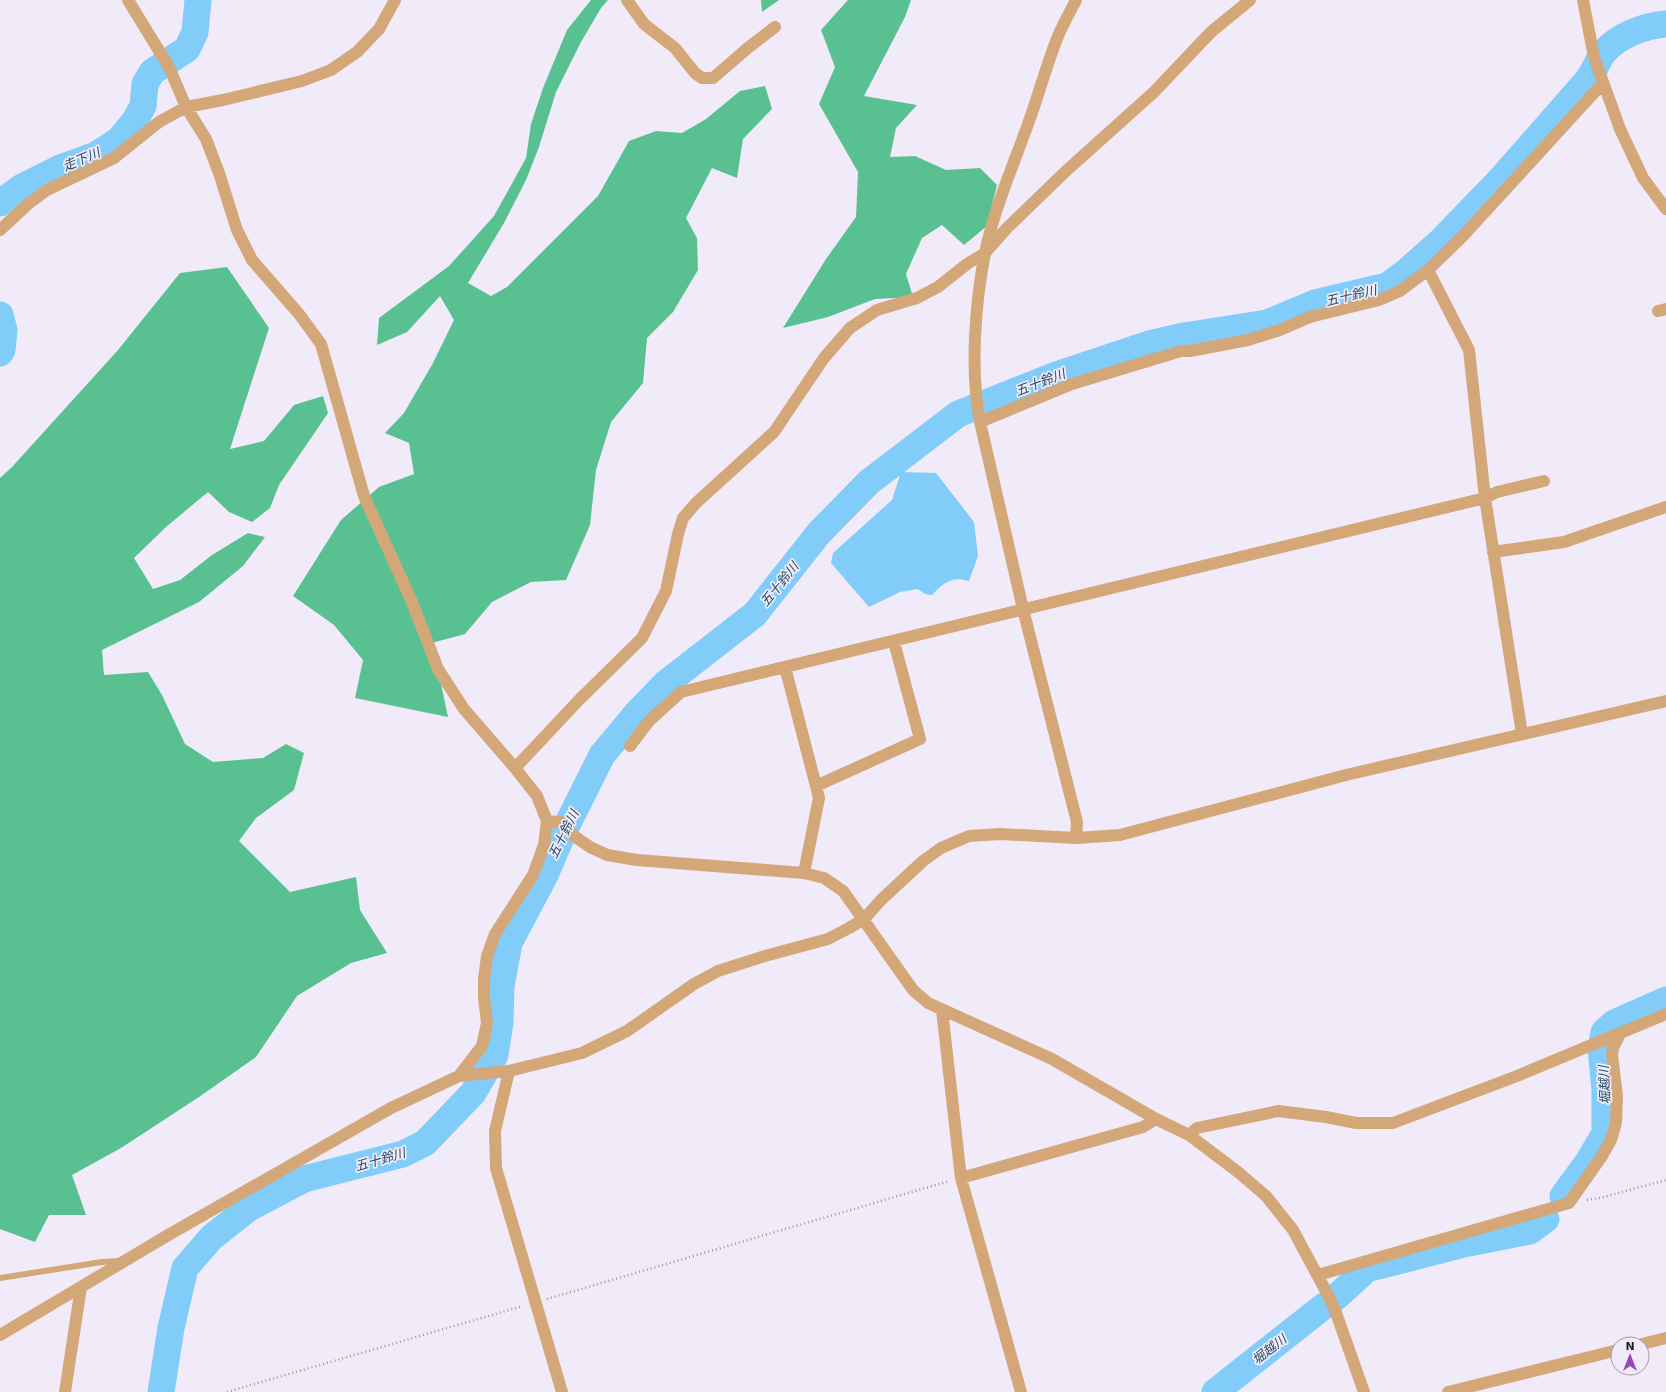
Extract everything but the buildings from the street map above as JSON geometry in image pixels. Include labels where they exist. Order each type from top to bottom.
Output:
[{"type":"street","points":[[128,0],[169,67],[186,107],[206,139],[219,173],[237,230],[252,260],[299,314],[321,344],[364,496],[412,602],[438,669],[464,709],[537,796],[547,821],[544,845],[533,875],[495,934],[487,956],[484,979],[484,998],[487,1023],[482,1046],[465,1076]]},
{"type":"street","points":[[0,230],[28,204],[47,190],[114,158],[159,122],[186,107],[223,100],[302,81],[331,70],[357,52],[379,29],[395,0]]},
{"type":"street","points":[[627,0],[644,24],[675,48],[695,73],[702,78],[713,78],[748,47],[775,27]]},
{"type":"street","points":[[1076,0],[1055,42],[1031,117],[998,210],[985,253],[975,349],[976,399],[979,418],[1023,609],[1077,822],[1076,838]]},
{"type":"street","points":[[515,768],[579,700],[642,638],[666,591],[683,518],[696,503],[774,432],[824,358],[850,328],[877,310],[917,298],[938,287],[967,264],[985,253],[1007,228],[1066,171],[1154,92],[1211,32],[1250,0]]},
{"type":"street","points":[[1583,0],[1594,57],[1620,129],[1643,178],[1666,209]]},
{"type":"street","points":[[979,418],[1117,369],[1181,352],[1248,340],[1280,330],[1310,317],[1379,300],[1400,292],[1428,270],[1462,237],[1602,80]]},
{"type":"street","points":[[1428,270],[1469,350],[1485,498],[1522,734]]},
{"type":"street","points":[[630,746],[649,721],[681,692],[894,642],[1023,609],[1485,498],[1497,492],[1544,482]]},
{"type":"street","points":[[1493,552],[1564,542],[1666,507]]},
{"type":"street","points":[[816,786],[920,739],[894,642]]},
{"type":"street","points":[[785,668],[819,798],[804,873]]},
{"type":"street","points":[[0,1335],[59,1298],[81,1287],[123,1261],[391,1108],[465,1076],[503,1072],[582,1053],[627,1031],[694,984],[718,971],[765,956],[828,939],[850,928],[864,919],[881,900],[923,861],[941,848],[969,836],[1000,834],[1076,838],[1120,835],[1346,774],[1666,701]]},
{"type":"street","points":[[547,821],[560,822],[574,836],[590,847],[607,855],[630,859],[804,873],[824,878],[843,891],[913,990],[928,1003],[1052,1059],[1156,1119],[1189,1135],[1238,1172],[1266,1196],[1293,1230],[1318,1275],[1335,1310],[1364,1392]]},
{"type":"street","points":[[942,1010],[961,1178],[1021,1392]]},
{"type":"street","points":[[1189,1135],[1197,1128],[1278,1111],[1326,1117],[1356,1123],[1393,1123],[1517,1076],[1666,1014]]},
{"type":"street","points":[[1318,1275],[1569,1203],[1602,1156],[1616,1123],[1617,1096],[1612,1055],[1613,1048],[1620,1034]]},
{"type":"street","points":[[503,1072],[495,1131],[496,1168],[562,1392]]},
{"type":"street","points":[[961,1178],[1144,1127],[1156,1119]]},
{"type":"street","points":[[65,1392],[81,1287]]},
{"type":"street","points":[[1650,1342],[1666,1338]]},
{"type":"street","points":[[1448,1392],[1610,1352]]},
{"type":"lane","points":[[0,1278],[102,1262],[123,1261]]},
{"type":"path","points":[[227,1392],[961,1178]]},
{"type":"path","points":[[1569,1203],[1604,1197],[1666,1180]]},
{"type":"green space","points":[[591,0],[608,0],[601,8],[581,42],[556,92],[539,147],[526,180],[504,223],[468,283],[491,296],[507,287],[598,196],[629,141],[656,131],[682,133],[706,119],[740,91],[765,86],[772,109],[743,139],[737,178],[712,168],[686,218],[697,238],[698,270],[673,312],[647,338],[643,383],[611,422],[596,470],[590,525],[566,580],[531,582],[492,602],[465,634],[428,644],[440,679],[448,717],[355,698],[363,660],[334,625],[293,596],[341,520],[379,487],[414,474],[409,443],[385,433],[404,413],[433,363],[454,320],[440,296],[407,332],[377,345],[379,318],[449,266],[494,216],[526,158],[531,124],[543,88],[567,30]]},
{"type":"green space","points":[[761,0],[779,0],[762,12]]},
{"type":"green space","points":[[848,0],[911,0],[905,17],[864,96],[917,105],[896,128],[890,157],[915,156],[946,170],[980,168],[997,185],[987,226],[964,245],[942,225],[922,238],[906,274],[913,297],[875,299],[828,317],[783,328],[826,259],[856,217],[858,172],[819,104],[835,67],[821,30]]},
{"type":"green space","points":[[227,267],[269,328],[230,449],[264,441],[294,405],[323,396],[328,413],[279,485],[270,508],[252,522],[229,512],[208,492],[166,527],[134,558],[153,589],[180,580],[212,555],[248,533],[265,537],[243,566],[199,602],[102,650],[104,675],[148,672],[162,695],[185,744],[213,762],[263,758],[286,744],[304,753],[294,790],[256,818],[239,841],[290,892],[356,877],[360,910],[387,953],[351,963],[297,996],[256,1057],[199,1097],[121,1148],[72,1175],[86,1215],[49,1215],[35,1242],[0,1229],[0,478],[12,467],[118,350],[180,273]]},
{"type":"water","points":[[901,472],[936,473],[974,522],[978,556],[969,581],[957,579],[953,580],[944,584],[932,595],[925,594],[918,589],[900,592],[869,607],[831,563],[833,553],[892,500]]},
{"type":"waterway","name":"走下川","points":[[0,203],[22,187],[58,169],[96,155],[119,140],[134,122],[143,106],[145,84],[152,72],[187,49],[195,32],[198,0]]},
{"type":"waterway","name":"五十鈴川","points":[[161,1392],[171,1328],[185,1268],[212,1237],[249,1208],[304,1179],[403,1154],[425,1143],[473,1093],[495,1055],[500,1022],[501,986],[509,943],[545,875],[563,833],[602,755],[638,712],[665,684],[755,614],[819,533],[869,482],[958,414],[1056,375],[1149,344],[1184,336],[1267,323],[1315,303],[1387,286],[1406,272],[1442,240],[1500,180],[1586,82],[1604,52],[1610,46],[1632,32],[1666,24]]},
{"type":"waterway","name":"走下川","points":[[0,315],[4,330],[2,350],[0,353]]},
{"type":"waterway","name":"堀越川","points":[[1563,1196],[1588,1162],[1605,1133],[1605,1090],[1601,1049],[1604,1032],[1614,1023],[1666,1000]]},
{"type":"waterway","name":"堀越川","points":[[1335,1298],[1367,1269],[1464,1244],[1530,1231],[1546,1219]]},
{"type":"waterway","name":"堀越川","points":[[1215,1392],[1324,1306]]}]
